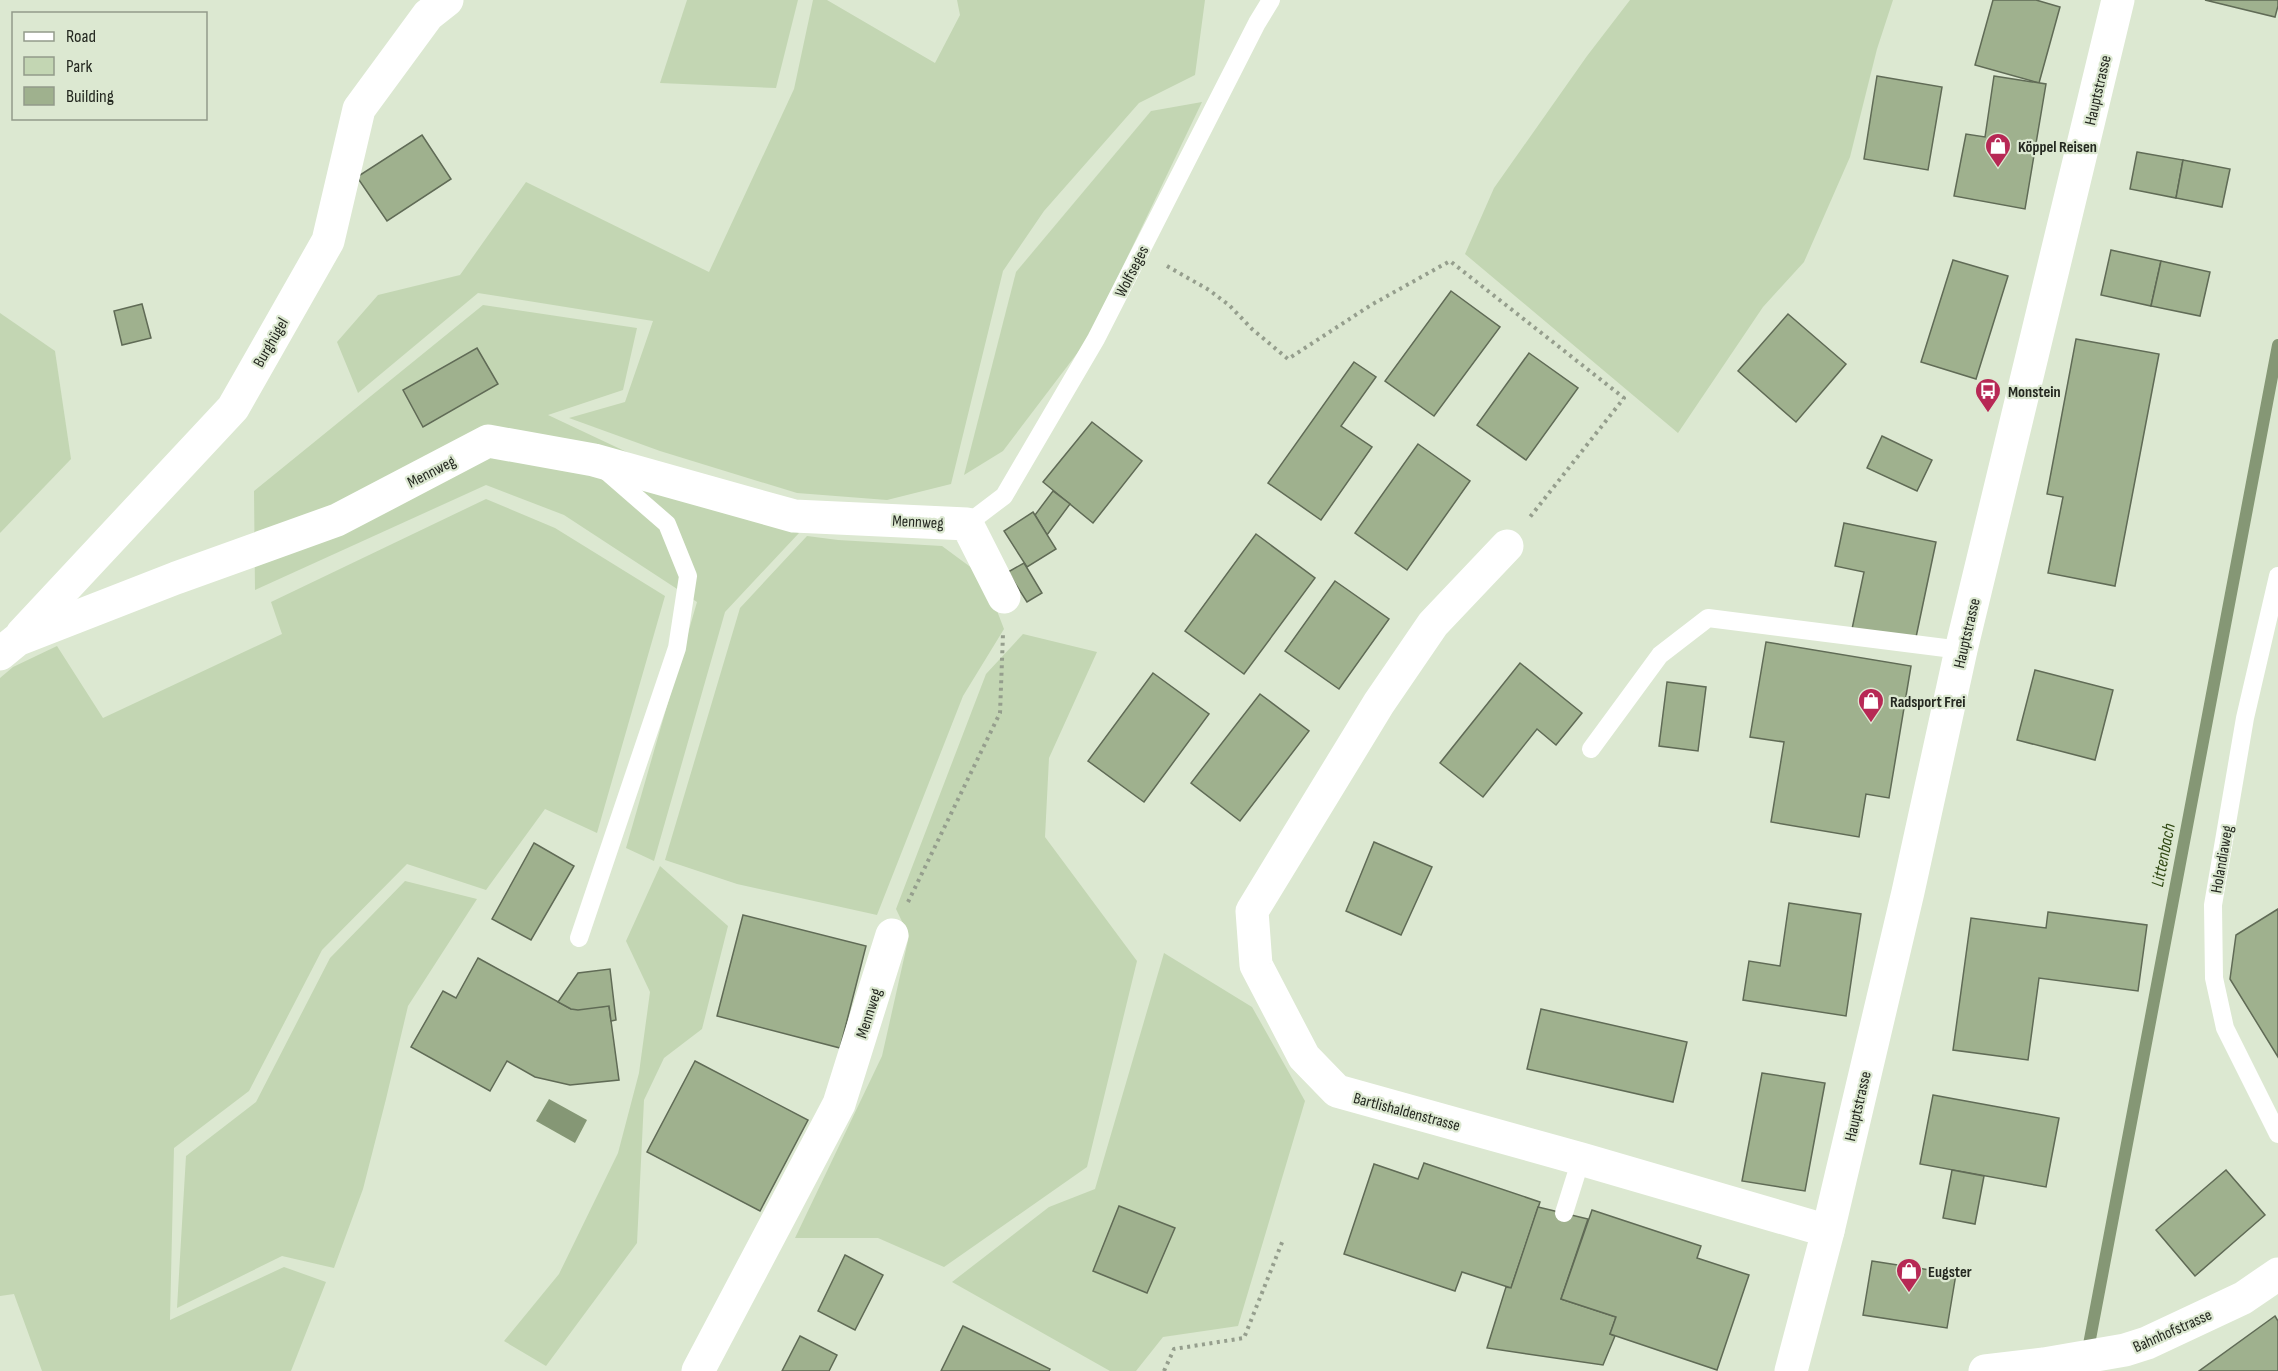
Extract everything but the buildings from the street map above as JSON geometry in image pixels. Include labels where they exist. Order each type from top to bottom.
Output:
[{"type":"street","name":"Burghügel","points":[[8,647],[233,408],[328,241],[359,109],[428,15],[447,0]]},
{"type":"street","name":"Hauptstrasse","points":[[1791,1371],[1828,1231],[1908,892],[1961,650],[2118,0]]},
{"type":"street","name":"Mennweg","points":[[8,647],[176,578],[337,520],[488,441],[594,460],[794,516],[967,524],[1004,597]]},
{"type":"street","name":"Bartlishaldenstrasse","points":[[1507,546],[1434,624],[1379,703],[1252,911],[1256,964],[1304,1057],[1337,1091],[1828,1231]]},
{"type":"street","name":"Mennweg","points":[[698,1371],[839,1104],[892,935]]},
{"type":"street","name":"Bahnhofstrasse","points":[[1985,1371],[2138,1355],[2243,1298],[2278,1274]]},
{"type":"lane","name":"Wolfseges","points":[[967,524],[1004,496],[1090,349],[1257,23],[1271,0]]},
{"type":"lane","points":[[579,938],[677,648],[688,576],[668,524],[594,460]]},
{"type":"lane","name":"Holandiaweg","points":[[2278,576],[2245,717],[2213,905],[2214,978],[2225,1028],[2278,1134]]},
{"type":"lane","points":[[1591,749],[1660,655],[1708,618],[1961,650]]},
{"type":"lane","points":[[1564,1213],[1581,1159]]},
{"type":"path","points":[[1197,284],[1229,305],[1252,329],[1288,360],[1371,305],[1450,261],[1624,399],[1507,546]]},
{"type":"path","points":[[892,935],[1000,713],[1004,597]]},
{"type":"path","points":[[1164,1371],[1174,1349],[1244,1338],[1282,1240]]},
{"type":"green space","points":[[687,0],[798,0],[776,88],[660,83]]},
{"type":"green space","points":[[813,0],[827,0],[935,63],[960,15],[957,0],[1205,0],[1195,75],[1139,103],[1044,211],[1003,271],[951,484],[887,500],[797,493],[660,451],[569,418],[625,402],[653,321],[478,293],[358,393],[337,342],[378,295],[460,275],[526,182],[709,272],[794,89]]},
{"type":"green space","points":[[1630,0],[1893,0],[1877,49],[1850,157],[1804,262],[1763,307],[1678,433],[1465,254],[1494,188],[1587,56]]},
{"type":"green space","points":[[1202,102],[1088,339],[1003,451],[964,475],[1016,272],[1151,111]]},
{"type":"green space","points":[[483,305],[637,328],[623,390],[548,415],[799,533],[725,612],[654,861],[626,848],[697,602],[564,515],[486,485],[255,590],[254,491]]},
{"type":"green space","points":[[0,313],[55,351],[71,459],[0,533]]},
{"type":"green space","points":[[486,499],[555,528],[665,596],[597,833],[545,809],[486,890],[407,864],[322,950],[249,1091],[174,1148],[170,1320],[284,1267],[326,1282],[291,1371],[42,1371],[14,1294],[0,1296],[0,678],[13,667],[57,646],[103,718],[282,634],[271,602]]},
{"type":"green space","points":[[807,536],[942,546],[984,577],[1004,629],[963,696],[877,915],[737,884],[665,860],[740,608]]},
{"type":"green space","points":[[1023,634],[1097,652],[1049,758],[1045,837],[1137,961],[1087,1167],[944,1267],[878,1238],[795,1238],[882,1056],[909,936],[896,909],[986,674]]},
{"type":"green space","points":[[660,866],[728,926],[702,1029],[664,1058],[644,1100],[637,1243],[546,1366],[504,1341],[559,1274],[618,1153],[639,1073],[650,992],[626,941]]},
{"type":"green space","points":[[405,881],[477,899],[408,1006],[363,1189],[334,1268],[282,1256],[177,1308],[186,1156],[256,1102],[330,958]]},
{"type":"green space","points":[[1164,953],[1252,1007],[1305,1101],[1238,1326],[1163,1337],[1136,1371],[1110,1371],[952,1282],[1049,1207],[1095,1189]]},
{"type":"shaded area","points":[[549,1099],[587,1120],[575,1143],[536,1121]]},
{"type":"waterway","name":"Littenbach","points":[[2087,1355],[2278,345]]},
{"type":"place","name":"Köppel Reisen","points":[[1998,169]]},
{"type":"place","name":"Monstein","points":[[1988,414]]},
{"type":"place","name":"Radsport Frei","points":[[1871,724]]},
{"type":"place","name":"Eugster","points":[[1909,1294]]}]
